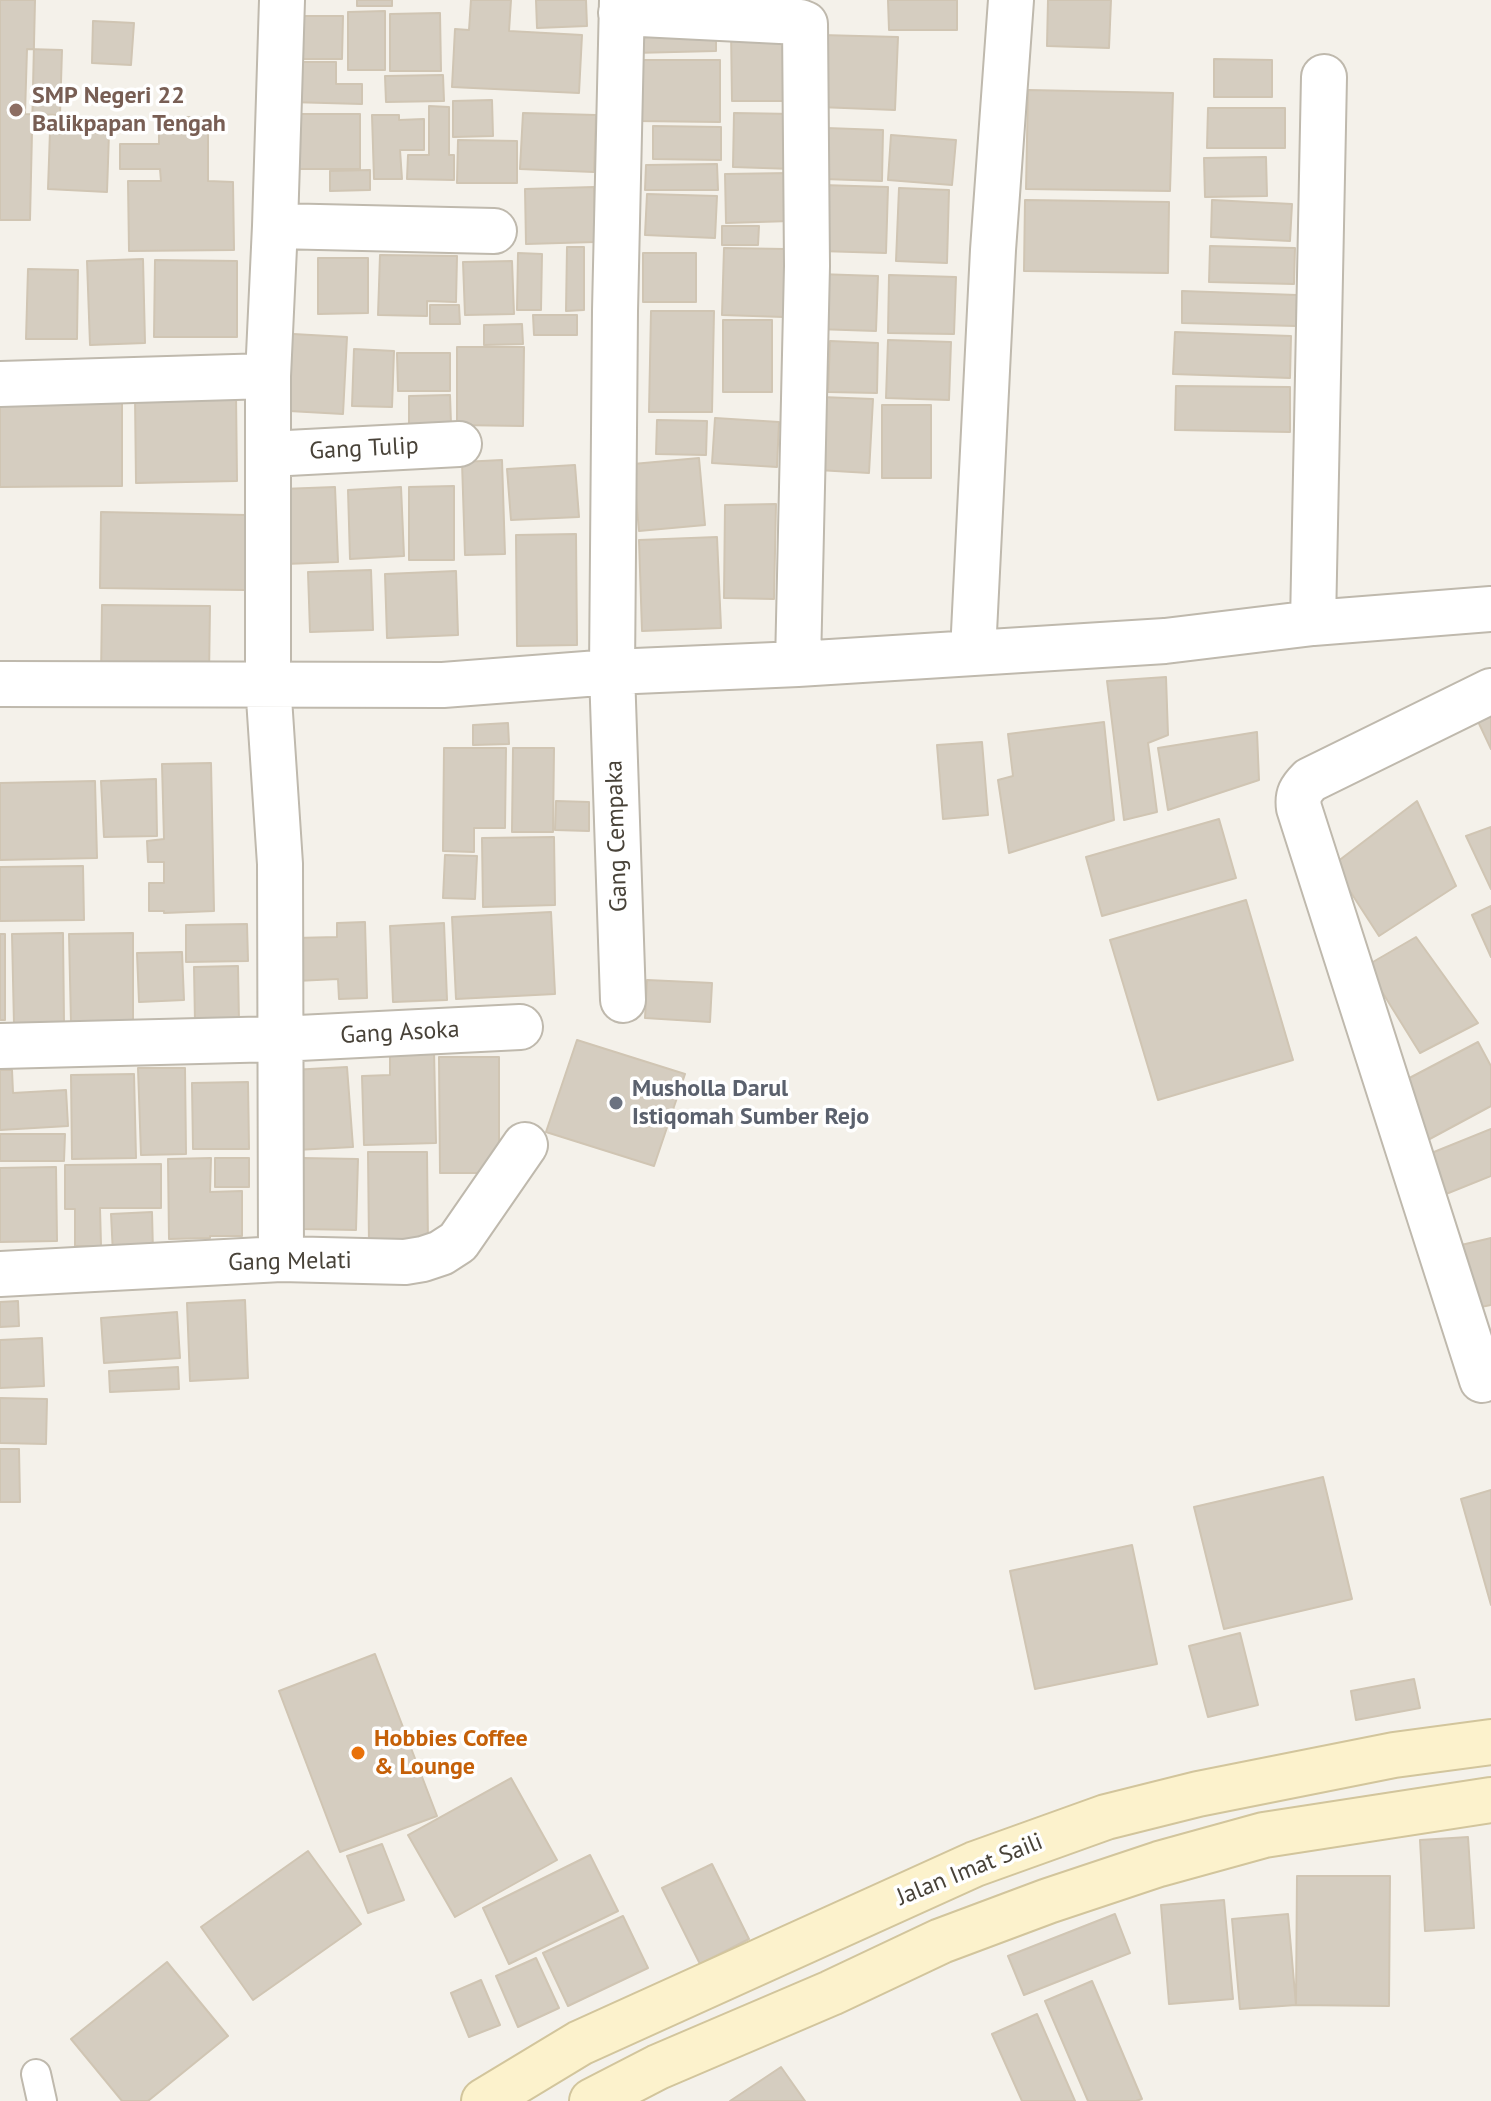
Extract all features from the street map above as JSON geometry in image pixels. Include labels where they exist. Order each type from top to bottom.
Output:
[{"type":"main road","name":"Jalan Imat Saili","points":[[484,2101],[580,2043],[975,1864],[1106,1817],[1198,1794],[1394,1755],[1491,1742]]},
{"type":"main road","points":[[1360,1762],[1372,1819]]},
{"type":"main road","points":[[592,2101],[658,2067],[831,1993],[941,1941],[1048,1901],[1159,1864],[1264,1835],[1491,1800]]},
{"type":"street","points":[[281,1259],[280,864],[268,683],[268,376],[282,0]]},
{"type":"street","points":[[973,652],[993,250],[1011,0]]},
{"type":"street","points":[[622,6],[805,24],[807,266],[798,664]]},
{"type":"street","name":"Gang Cempaka","points":[[622,6],[615,311],[612,672],[623,1000]]},
{"type":"street","points":[[1313,623],[1324,77]]},
{"type":"street","points":[[275,226],[494,231]]},
{"type":"street","points":[[0,384],[268,376]]},
{"type":"street","name":"Gang Tulip","points":[[269,454],[459,444]]},
{"type":"street","points":[[0,684],[443,685],[612,672],[798,664],[1165,641],[1313,623],[1491,609]]},
{"type":"street","points":[[1482,1380],[1298,799],[1310,780],[1491,691]]},
{"type":"street","name":"Gang Asoka","points":[[0,1046],[279,1039],[520,1027]]},
{"type":"street","name":"Gang Melati","points":[[0,1274],[281,1259],[405,1262],[423,1259],[441,1253],[458,1242],[525,1145]]},
{"type":"building","name":"SMP Negeri 22 Balikpapan Tengah","points":[[0,0],[35,0],[30,220],[0,220]]},
{"type":"building","points":[[357,0],[392,0],[392,6],[357,6]]},
{"type":"building","points":[[471,0],[511,0],[509,31],[582,35],[579,93],[452,87],[455,29],[469,30]]},
{"type":"building","points":[[536,0],[586,0],[587,26],[537,28]]},
{"type":"building","points":[[888,0],[957,0],[957,30],[889,30]]},
{"type":"building","points":[[1048,0],[1111,0],[1109,48],[1047,46]]},
{"type":"building","points":[[385,11],[385,70],[348,70],[348,12]]},
{"type":"building","points":[[440,13],[441,71],[390,71],[390,14]]},
{"type":"building","points":[[300,16],[343,16],[342,59],[299,59]]},
{"type":"building","points":[[93,21],[134,23],[131,65],[92,63]]},
{"type":"building","points":[[716,22],[716,51],[633,53],[633,24]]},
{"type":"building","points":[[731,30],[797,30],[797,101],[732,101]]},
{"type":"building","points":[[821,35],[898,37],[895,110],[819,107]]},
{"type":"building","points":[[27,49],[62,50],[60,115],[25,114]]},
{"type":"building","points":[[1214,59],[1272,60],[1272,97],[1214,97]]},
{"type":"building","points":[[637,60],[720,60],[720,122],[636,121]]},
{"type":"building","points":[[289,62],[336,62],[336,84],[362,84],[362,104],[289,102]]},
{"type":"building","points":[[443,75],[444,101],[386,102],[385,76]]},
{"type":"building","points":[[1028,90],[1173,93],[1170,191],[1026,189]]},
{"type":"building","points":[[492,100],[493,136],[453,137],[453,101]]},
{"type":"building","points":[[429,106],[449,107],[449,155],[454,155],[454,180],[407,179],[408,155],[429,155]]},
{"type":"building","points":[[1208,108],[1285,108],[1285,148],[1207,148]]},
{"type":"building","points":[[523,113],[596,115],[594,172],[520,169]]},
{"type":"building","points":[[734,113],[794,114],[793,169],[733,167]]},
{"type":"building","points":[[298,114],[360,114],[360,169],[298,169]]},
{"type":"building","points":[[372,115],[399,115],[399,120],[424,119],[424,150],[400,150],[402,179],[374,179]]},
{"type":"building","points":[[159,117],[208,117],[208,181],[233,182],[234,250],[129,251],[128,181],[161,181],[160,169],[120,169],[120,144],[159,144]]},
{"type":"building","points":[[653,126],[721,127],[721,160],[653,159]]},
{"type":"building","points":[[826,128],[883,130],[882,181],[824,179]]},
{"type":"building","points":[[50,131],[109,133],[107,192],[48,189]]},
{"type":"building","points":[[891,135],[956,140],[952,185],[888,180]]},
{"type":"building","points":[[458,140],[517,141],[517,183],[457,183]]},
{"type":"building","points":[[1266,157],[1267,196],[1205,197],[1204,158]]},
{"type":"building","points":[[717,164],[718,190],[645,190],[646,165]]},
{"type":"building","points":[[370,170],[370,190],[330,191],[330,171]]},
{"type":"building","points":[[790,173],[791,221],[726,223],[725,174]]},
{"type":"building","points":[[822,185],[888,187],[886,253],[820,251]]},
{"type":"building","points":[[594,187],[595,242],[526,244],[525,189]]},
{"type":"building","points":[[899,188],[949,190],[947,263],[896,261]]},
{"type":"building","points":[[647,194],[717,196],[715,238],[645,235]]},
{"type":"building","points":[[1025,200],[1169,202],[1168,273],[1024,271]]},
{"type":"building","points":[[1212,200],[1292,204],[1290,241],[1211,237]]},
{"type":"building","points":[[722,226],[759,226],[758,245],[722,245]]},
{"type":"building","points":[[1210,246],[1295,248],[1294,284],[1209,282]]},
{"type":"building","points":[[567,247],[584,247],[584,310],[566,311]]},
{"type":"building","points":[[724,248],[785,249],[784,317],[722,315]]},
{"type":"building","points":[[518,253],[542,254],[541,310],[517,310]]},
{"type":"building","points":[[643,253],[696,253],[696,302],[643,302]]},
{"type":"building","points":[[380,255],[457,256],[456,302],[427,301],[427,316],[378,315]]},
{"type":"building","points":[[318,258],[368,258],[368,313],[318,314]]},
{"type":"building","points":[[143,259],[145,343],[90,345],[87,261]]},
{"type":"building","points":[[155,260],[237,261],[237,337],[154,337]]},
{"type":"building","points":[[512,261],[514,314],[465,315],[463,262]]},
{"type":"building","points":[[28,269],[78,270],[77,339],[26,339]]},
{"type":"building","points":[[818,274],[878,276],[876,331],[816,329]]},
{"type":"building","points":[[889,275],[956,277],[954,334],[888,333]]},
{"type":"building","points":[[1182,291],[1297,295],[1296,326],[1182,323]]},
{"type":"building","points":[[430,305],[459,305],[460,324],[430,324]]},
{"type":"building","points":[[651,311],[714,311],[712,412],[649,412]]},
{"type":"building","points":[[533,315],[577,315],[577,335],[534,335]]},
{"type":"building","points":[[723,320],[772,320],[772,392],[723,392]]},
{"type":"building","points":[[522,324],[523,344],[484,345],[484,325]]},
{"type":"building","points":[[1175,332],[1291,336],[1290,378],[1173,374]]},
{"type":"building","points":[[275,333],[347,337],[343,414],[271,410]]},
{"type":"building","points":[[888,340],[951,342],[949,400],[886,398]]},
{"type":"building","points":[[830,341],[878,343],[877,393],[828,392]]},
{"type":"building","points":[[457,347],[524,347],[523,426],[457,425]]},
{"type":"building","points":[[354,349],[394,351],[392,407],[352,406]]},
{"type":"building","points":[[397,353],[450,353],[450,391],[398,391]]},
{"type":"building","points":[[1176,386],[1290,387],[1290,432],[1175,430]]},
{"type":"building","points":[[236,394],[237,481],[136,483],[135,396]]},
{"type":"building","points":[[450,395],[451,424],[409,425],[409,396]]},
{"type":"building","points":[[821,397],[873,399],[869,473],[818,470]]},
{"type":"building","points":[[0,400],[122,400],[122,486],[0,487]]},
{"type":"building","points":[[882,405],[931,405],[931,478],[882,478]]},
{"type":"building","points":[[715,418],[779,422],[777,467],[712,463]]},
{"type":"building","points":[[657,420],[707,421],[706,455],[656,454]]},
{"type":"building","points":[[699,458],[705,525],[639,531],[633,464]]},
{"type":"building","points":[[502,460],[505,554],[465,555],[462,462]]},
{"type":"building","points":[[575,465],[579,517],[511,520],[507,469]]},
{"type":"building","points":[[454,486],[454,560],[409,560],[409,487]]},
{"type":"building","points":[[335,487],[338,562],[285,564],[282,489]]},
{"type":"building","points":[[401,487],[404,556],[350,559],[348,490]]},
{"type":"building","points":[[776,504],[774,599],[724,598],[725,505]]},
{"type":"building","points":[[101,512],[246,515],[245,590],[100,588]]},
{"type":"building","points":[[576,534],[577,645],[517,646],[516,535]]},
{"type":"building","points":[[717,537],[721,628],[642,631],[639,540]]},
{"type":"building","points":[[371,570],[373,630],[310,632],[308,572]]},
{"type":"building","points":[[456,571],[458,635],[387,638],[385,574]]},
{"type":"building","points":[[102,605],[210,606],[209,677],[101,676]]},
{"type":"building","points":[[1166,677],[1168,735],[1148,743],[1157,812],[1124,820],[1107,681]]},
{"type":"building","points":[[1491,705],[1491,749],[1474,713]]},
{"type":"building","points":[[1104,722],[1114,820],[1009,853],[998,780],[1013,776],[1008,734]]},
{"type":"building","points":[[508,723],[509,744],[473,745],[473,725]]},
{"type":"building","points":[[1257,732],[1259,780],[1168,810],[1158,748]]},
{"type":"building","points":[[982,742],[988,815],[943,819],[937,745]]},
{"type":"building","points":[[444,748],[506,748],[505,828],[474,828],[474,852],[443,851]]},
{"type":"building","points":[[513,748],[554,748],[553,832],[512,832]]},
{"type":"building","points":[[211,763],[214,911],[149,911],[149,883],[164,883],[164,862],[148,862],[147,841],[164,839],[162,764]]},
{"type":"building","points":[[156,779],[157,836],[104,837],[101,781]]},
{"type":"building","points":[[95,781],[97,858],[0,860],[0,783]]},
{"type":"building","points":[[556,801],[589,802],[589,831],[555,830]]},
{"type":"building","points":[[1417,801],[1456,886],[1379,936],[1333,865]]},
{"type":"building","points":[[1219,819],[1236,878],[1102,916],[1086,857]]},
{"type":"building","points":[[1491,827],[1491,889],[1466,836]]},
{"type":"building","points":[[554,837],[555,905],[483,907],[482,838]]},
{"type":"building","points":[[445,855],[477,856],[475,899],[443,898]]},
{"type":"building","points":[[83,866],[84,920],[0,921],[0,867]]},
{"type":"building","points":[[1246,900],[1293,1060],[1158,1100],[1110,940]]},
{"type":"building","points":[[1491,906],[1491,957],[1472,915]]},
{"type":"building","points":[[551,912],[555,994],[456,999],[452,917]]},
{"type":"building","points":[[365,922],[367,998],[339,999],[338,979],[296,981],[295,938],[337,937],[337,923]]},
{"type":"building","points":[[444,923],[447,1000],[393,1002],[390,926]]},
{"type":"building","points":[[247,924],[248,961],[186,962],[186,925]]},
{"type":"building","points":[[63,933],[64,1024],[14,1025],[12,934]]},
{"type":"building","points":[[133,933],[133,1023],[71,1023],[69,934]]},
{"type":"building","points":[[0,934],[5,934],[5,1020],[0,1020]]},
{"type":"building","points":[[1416,937],[1478,1023],[1420,1053],[1366,966]]},
{"type":"building","points":[[182,952],[184,1000],[139,1002],[137,953]]},
{"type":"building","points":[[238,966],[239,1023],[195,1023],[194,967]]},
{"type":"building","points":[[647,980],[712,983],[710,1022],[645,1018]]},
{"type":"building","name":"Musholla Darul Istiqomah Sumber Rejo","points":[[577,1040],[685,1074],[654,1166],[546,1132]]},
{"type":"building","points":[[1478,1042],[1491,1066],[1491,1106],[1426,1141],[1396,1085]]},
{"type":"building","points":[[434,1050],[436,1143],[364,1145],[362,1076],[390,1075],[390,1052]]},
{"type":"building","points":[[439,1057],[499,1057],[499,1173],[440,1173]]},
{"type":"building","points":[[347,1067],[353,1147],[296,1150],[291,1070]]},
{"type":"building","points":[[138,1068],[185,1068],[186,1154],[141,1155]]},
{"type":"building","points":[[0,1070],[12,1070],[13,1093],[66,1090],[68,1126],[0,1130]]},
{"type":"building","points":[[134,1074],[136,1158],[72,1159],[71,1075]]},
{"type":"building","points":[[248,1082],[249,1149],[193,1149],[192,1083]]},
{"type":"building","points":[[1491,1129],[1491,1176],[1446,1194],[1429,1154]]},
{"type":"building","points":[[0,1134],[65,1134],[64,1161],[0,1161]]},
{"type":"building","points":[[368,1152],[427,1152],[428,1245],[369,1245]]},
{"type":"building","points":[[211,1158],[210,1192],[242,1191],[242,1236],[169,1239],[168,1159]]},
{"type":"building","points":[[215,1158],[249,1158],[249,1187],[215,1187]]},
{"type":"building","points":[[302,1158],[358,1159],[356,1230],[301,1229]]},
{"type":"building","points":[[161,1164],[161,1208],[100,1208],[101,1246],[75,1246],[75,1209],[65,1209],[65,1165]]},
{"type":"building","points":[[56,1167],[57,1241],[0,1242],[0,1168]]},
{"type":"building","points":[[152,1212],[153,1253],[113,1254],[111,1214]]},
{"type":"building","points":[[1491,1238],[1491,1305],[1471,1309],[1457,1246]]},
{"type":"building","points":[[245,1300],[248,1378],[190,1381],[187,1303]]},
{"type":"building","points":[[18,1301],[19,1326],[0,1327],[0,1302]]},
{"type":"building","points":[[177,1312],[180,1358],[104,1363],[101,1318]]},
{"type":"building","points":[[42,1338],[44,1386],[0,1388],[0,1340]]},
{"type":"building","points":[[178,1367],[179,1389],[110,1392],[109,1371]]},
{"type":"building","points":[[0,1398],[47,1399],[46,1444],[0,1443]]},
{"type":"building","points":[[0,1449],[19,1449],[20,1502],[0,1502]]},
{"type":"building","points":[[1323,1477],[1352,1599],[1224,1629],[1194,1507]]},
{"type":"building","points":[[1491,1490],[1491,1605],[1461,1499]]},
{"type":"building","points":[[1132,1545],[1157,1664],[1035,1689],[1010,1571]]},
{"type":"building","points":[[1240,1633],[1258,1705],[1208,1717],[1189,1646]]},
{"type":"building","name":"Hobbies Coffee & Lounge","points":[[375,1654],[437,1816],[340,1852],[279,1691]]},
{"type":"building","points":[[1414,1679],[1420,1708],[1356,1720],[1351,1691]]},
{"type":"building","points":[[511,1778],[557,1860],[455,1917],[408,1835]]},
{"type":"building","points":[[1468,1837],[1474,1928],[1425,1931],[1420,1840]]},
{"type":"building","points":[[382,1844],[404,1900],[368,1913],[347,1856]]},
{"type":"building","points":[[308,1851],[361,1924],[253,2000],[201,1927]]},
{"type":"building","points":[[590,1855],[618,1911],[509,1964],[483,1908]]},
{"type":"building","points":[[712,1864],[749,1939],[700,1964],[662,1888]]},
{"type":"building","points":[[1297,1876],[1390,1876],[1389,2006],[1296,2005]]},
{"type":"building","points":[[1224,1900],[1233,1999],[1169,2004],[1161,1905]]},
{"type":"building","points":[[1115,1914],[1130,1953],[1024,1995],[1008,1956]]},
{"type":"building","points":[[1288,1914],[1296,2005],[1240,2009],[1232,1919]]},
{"type":"building","points":[[623,1916],[648,1968],[568,2006],[543,1953]]},
{"type":"building","points":[[536,1958],[559,2008],[518,2027],[496,1976]]},
{"type":"building","points":[[167,1962],[228,2036],[148,2101],[122,2101],[71,2039]]},
{"type":"building","points":[[481,1980],[500,2025],[469,2037],[451,1993]]},
{"type":"building","points":[[1092,1981],[1142,2099],[1088,2101],[1045,2001]]},
{"type":"building","points":[[1037,2014],[1075,2101],[1022,2101],[992,2034]]},
{"type":"building","points":[[781,2067],[805,2101],[730,2101]]},
{"type":"place","name":"SMP Negeri 22 Balikpapan Tengah","points":[[16,110]]},
{"type":"place","name":"Musholla Darul Istiqomah Sumber Rejo","points":[[616,1103]]},
{"type":"place","name":"Hobbies Coffee & Lounge","points":[[358,1753]]}]
